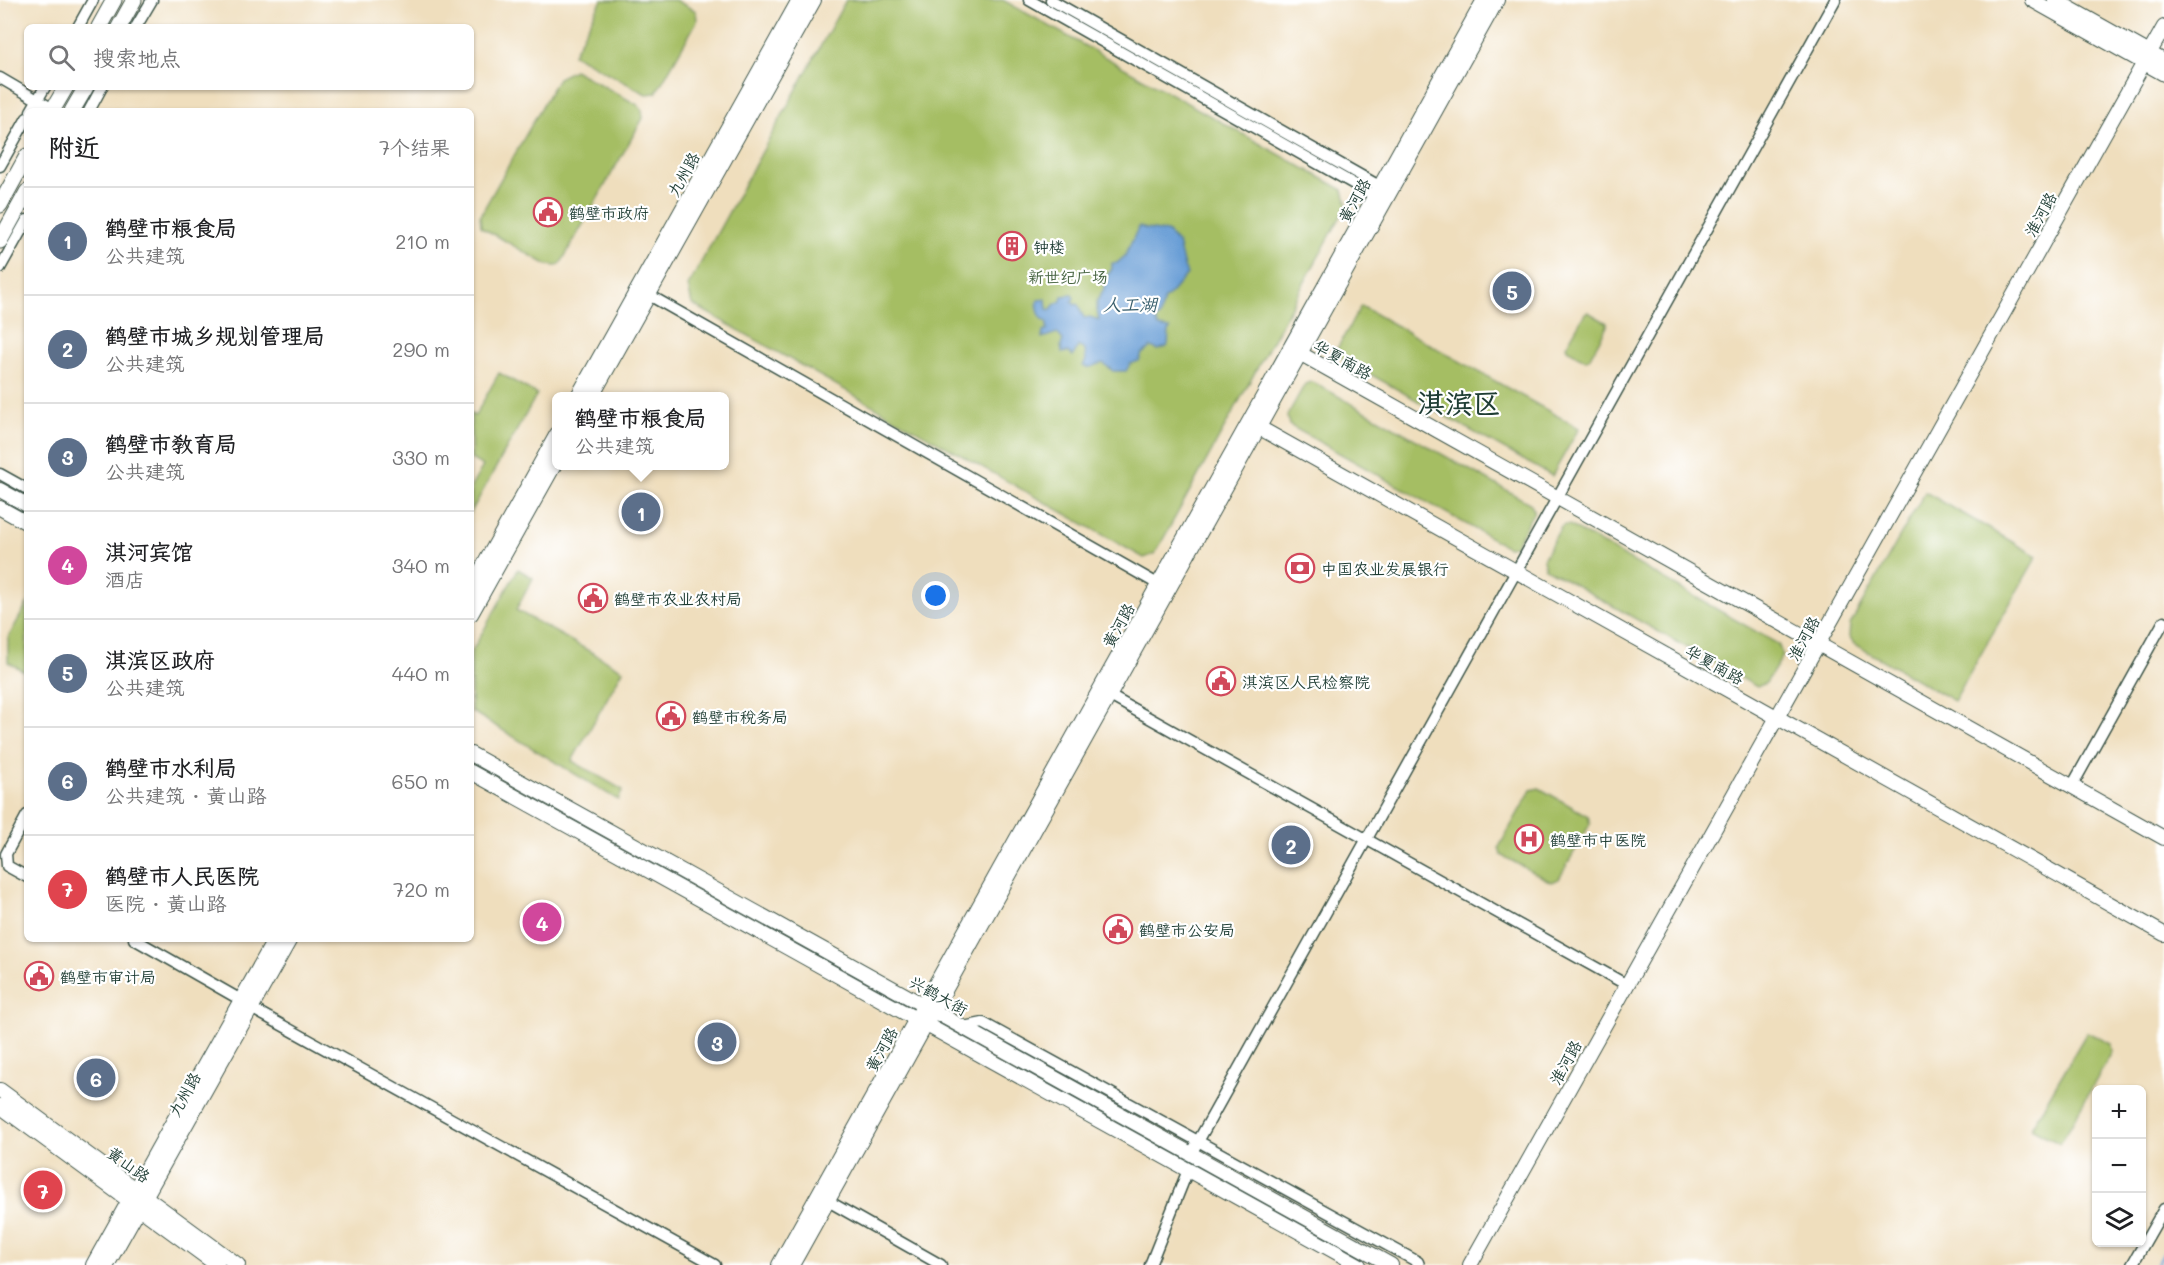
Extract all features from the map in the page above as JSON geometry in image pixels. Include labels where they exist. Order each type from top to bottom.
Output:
[{"type":"main road","points":[[101,24],[114,0]]},
{"type":"main road","points":[[121,24],[134,0]]},
{"type":"main road","points":[[54,108],[64,90]]},
{"type":"main road","points":[[74,108],[84,90]]},
{"type":"main road","points":[[0,205],[24,161]]},
{"type":"main road","points":[[0,241],[24,197]]},
{"type":"street","points":[[80,24],[93,0]]},
{"type":"street","points":[[138,24],[152,0]]},
{"type":"street","name":"九州路","points":[[580,392],[799,0]]},
{"type":"street","name":"九州路","points":[[594,392],[814,0]]},
{"type":"street","points":[[1029,0],[1378,191]]},
{"type":"street","points":[[1051,0],[1378,191]]},
{"type":"street","name":"黄河路","points":[[1295,351],[1378,191],[1484,0]]},
{"type":"street","name":"黄河路","points":[[929,1008],[1295,351],[1497,0]]},
{"type":"street","points":[[1191,1154],[1835,0]]},
{"type":"street","points":[[2032,0],[2147,58],[2164,61]]},
{"type":"street","points":[[2055,0],[2147,58],[2164,74]]},
{"type":"street","name":"淮河路","points":[[1470,1265],[2164,27]]},
{"type":"street","points":[[0,78],[50,108]]},
{"type":"street","points":[[33,108],[43,90]]},
{"type":"street","points":[[91,108],[100,90]]},
{"type":"street","points":[[0,166],[24,123]]},
{"type":"street","points":[[0,268],[24,225]]},
{"type":"street","points":[[649,295],[1164,587]]},
{"type":"street","name":"华夏南路","points":[[1295,351],[2164,838]]},
{"type":"street","name":"华夏南路","points":[[1254,425],[2164,934]]},
{"type":"street","points":[[474,583],[552,443]]},
{"type":"street","points":[[474,609],[552,469]]},
{"type":"street","points":[[0,474],[24,487]]},
{"type":"street","points":[[0,490],[24,503]]},
{"type":"street","points":[[0,508],[24,521]]},
{"type":"street","name":"黄河路","points":[[779,1265],[1110,696],[1164,587]]},
{"type":"street","points":[[2072,786],[2164,621]]},
{"type":"street","points":[[1110,696],[1627,985]]},
{"type":"street","name":"兴鹤大街","points":[[474,756],[1391,1265]]},
{"type":"street","name":"兴鹤大街","points":[[474,774],[1359,1265]]},
{"type":"street","points":[[24,821],[6,854],[6,861],[7,866],[24,876]]},
{"type":"street","points":[[139,942],[246,1004],[716,1265]]},
{"type":"street","name":"九州路","points":[[246,1004],[274,942]]},
{"type":"street","name":"九州路","points":[[93,1265],[137,1199],[246,1004],[288,942]]},
{"type":"street","name":"黄河路","points":[[792,1265],[921,1022]]},
{"type":"street","points":[[963,1027],[983,1023],[1199,1140],[1418,1262],[1419,1265]]},
{"type":"street","name":"黄山路","points":[[0,1090],[217,1265]]},
{"type":"street","name":"黄山路","points":[[0,1106],[238,1265]]},
{"type":"street","points":[[1150,1265],[1188,1170]]},
{"type":"street","name":"九州路","points":[[108,1265],[137,1199]]},
{"type":"street","points":[[828,1201],[941,1265]]},
{"type":"street","points":[[2132,1265],[2164,1209]]},
{"type":"green space","points":[[602,0],[675,0],[696,11],[697,21],[656,93],[646,94],[573,54]]},
{"type":"green space","name":"新世纪广场","points":[[846,0],[1003,0],[1343,190],[1347,205],[1155,554],[1144,558],[692,304],[688,286]]},
{"type":"green space","points":[[574,70],[638,105],[642,110],[643,118],[561,263],[557,266],[547,265],[481,227],[480,216],[558,78]]},
{"type":"green space","points":[[1361,306],[1579,428],[1552,476],[1334,354]]},
{"type":"green space","points":[[1588,312],[1607,323],[1607,326],[1589,359],[1586,360],[1567,349],[1566,346],[1585,313]]},
{"type":"green space","points":[[499,373],[537,394],[474,507],[474,482],[483,466],[474,461],[475,416]]},
{"type":"green space","points":[[1310,382],[1531,504],[1534,511],[1515,546],[1507,547],[1289,425],[1287,416],[1305,384]]},
{"type":"green space","points":[[1925,492],[2037,556],[1954,701],[1854,644],[1849,637],[1850,625]]},
{"type":"green space","points":[[1569,525],[1778,644],[1783,656],[1766,683],[1757,687],[1545,568],[1543,559],[1561,527]]},
{"type":"green space","points":[[518,569],[533,578],[516,610],[623,670],[572,761],[623,790],[618,800],[474,713],[474,648]]},
{"type":"green space","points":[[24,609],[24,671],[8,662],[8,638]]},
{"type":"green space","points":[[1539,788],[1588,816],[1590,824],[1559,879],[1551,882],[1501,855],[1499,847],[1531,790]]},
{"type":"green space","points":[[2087,1032],[2111,1044],[2112,1052],[2060,1144],[2031,1128]]},
{"type":"water","name":"人工湖","points":[[1139,226],[1167,232],[1178,243],[1187,274],[1164,299],[1160,316],[1156,320],[1159,327],[1170,329],[1167,347],[1158,350],[1151,347],[1142,354],[1139,361],[1130,364],[1126,371],[1113,371],[1103,363],[1091,367],[1083,366],[1086,360],[1085,350],[1078,346],[1073,356],[1068,352],[1062,353],[1063,340],[1057,333],[1042,338],[1043,332],[1047,330],[1047,322],[1039,313],[1038,300],[1046,299],[1047,309],[1050,310],[1061,301],[1062,296],[1072,295],[1074,298],[1072,301],[1075,305],[1078,304],[1084,318],[1099,320],[1097,301],[1104,289],[1104,280],[1112,269],[1112,263],[1117,263],[1125,256]]},
{"type":"waterway","points":[[2157,1265],[2164,1253]]},
{"type":"place","name":"鹤壁市政府","points":[[548,212]]},
{"type":"place","name":"钟楼","points":[[1012,246]]},
{"type":"place","name":"淇滨区政府","points":[[1512,291]]},
{"type":"place","name":"鹤壁市粮食局","points":[[641,512]]},
{"type":"place","name":"中国农业发展银行","points":[[1300,568]]},
{"type":"place","name":"鹤壁市农业农村局","points":[[593,598]]},
{"type":"place","name":"淇滨区人民检察院","points":[[1221,681]]},
{"type":"place","name":"鹤壁市税务局","points":[[671,716]]},
{"type":"place","name":"鹤壁市中医院","points":[[1529,839]]},
{"type":"place","name":"鹤壁市城乡规划管理局","points":[[1291,845]]},
{"type":"place","name":"淇河宾馆","points":[[542,922]]},
{"type":"place","name":"鹤壁市公安局","points":[[1118,929]]},
{"type":"place","name":"鹤壁市审计局","points":[[39,976]]},
{"type":"place","name":"鹤壁市教育局","points":[[717,1042]]},
{"type":"place","name":"鹤壁市水利局","points":[[96,1078]]},
{"type":"place","name":"鹤壁市人民医院","points":[[43,1190]]},
{"type":"district","name":"淇滨区","points":[[1459,402]]}]
